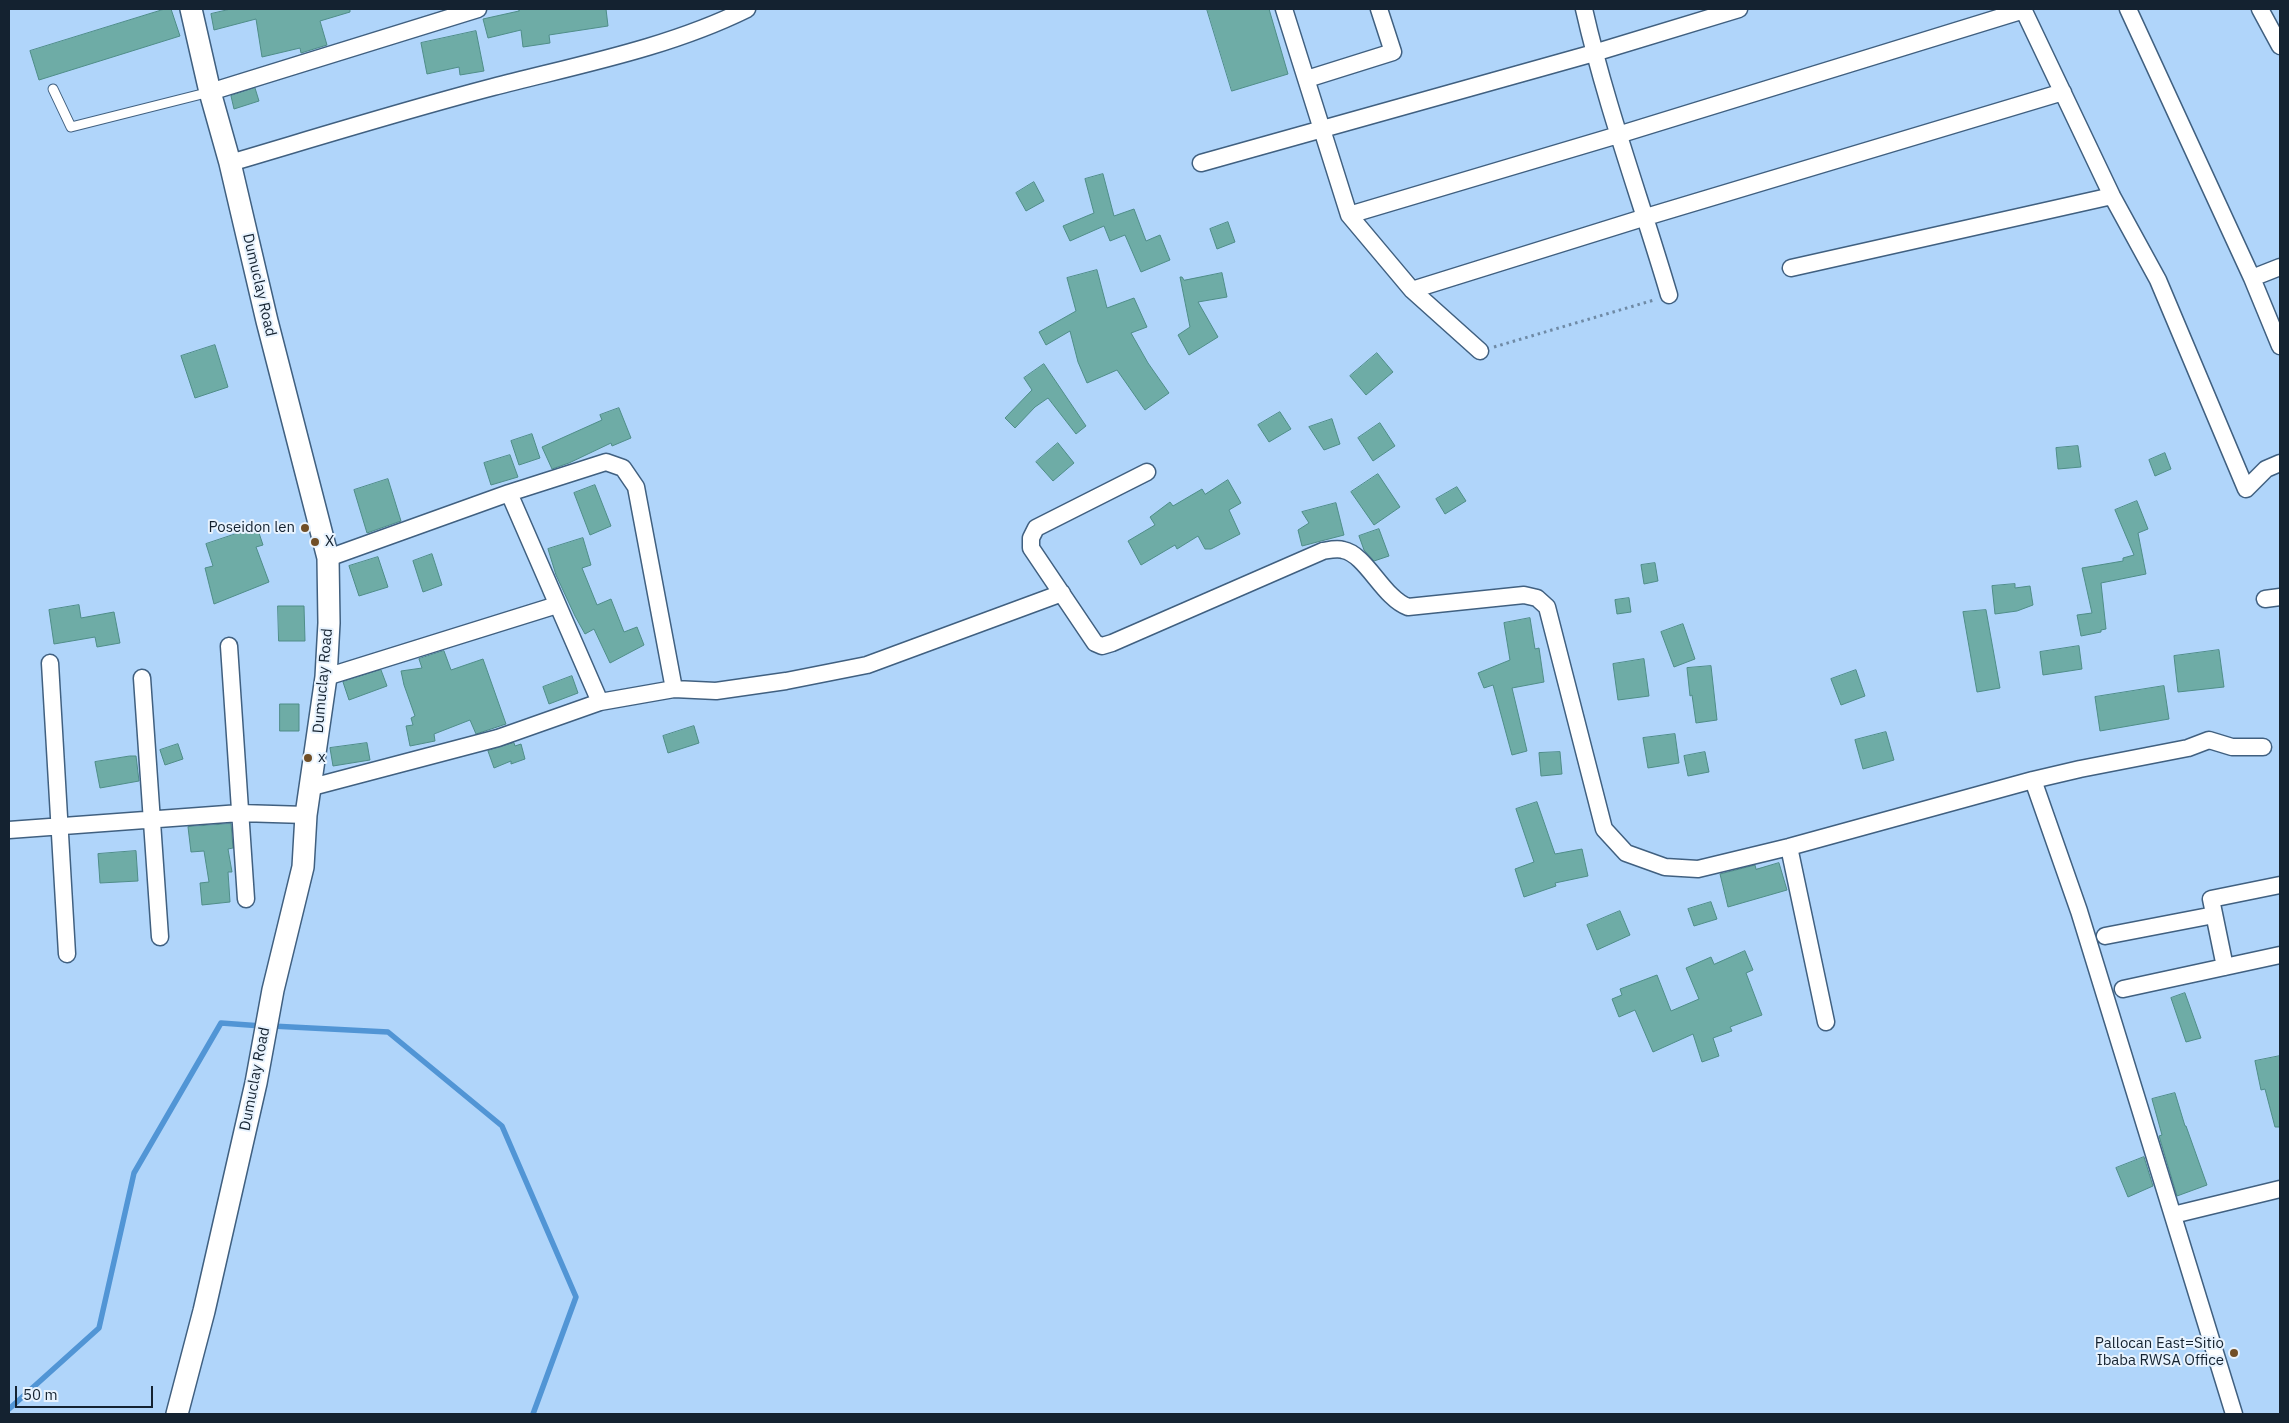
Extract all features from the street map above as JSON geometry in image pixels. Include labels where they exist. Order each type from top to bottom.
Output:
[{"type":"street","name":"Dumuclay Road","points":[[177,1414],[204,1311],[256,1084],[273,990],[302,868],[306,815],[312,787],[326,678],[329,623],[328,558],[267,321],[191,9]]},
{"type":"street","points":[[210,92],[478,9]]},
{"type":"street","points":[[230,163],[440,101],[636,50],[713,25],[747,9]]},
{"type":"street","points":[[1284,9],[1348,215],[1412,290],[1480,351]]},
{"type":"street","points":[[1307,79],[1392,52],[1379,9]]},
{"type":"street","points":[[1584,9],[1594,53],[1618,135],[1646,217],[1669,295]]},
{"type":"street","points":[[1202,164],[1594,53],[1739,9]]},
{"type":"street","points":[[1348,215],[1618,135],[2023,9],[2112,196],[2158,280],[2246,489],[2266,469],[2280,463]]},
{"type":"street","points":[[2128,9],[2252,278],[2280,346]]},
{"type":"street","points":[[2260,9],[2280,46]]},
{"type":"street","points":[[1412,290],[1646,217],[2062,92]]},
{"type":"street","points":[[1791,268],[2112,196]]},
{"type":"street","points":[[2252,278],[2280,267]]},
{"type":"street","points":[[328,558],[509,493],[606,462],[623,468],[636,487],[674,689]]},
{"type":"street","points":[[1147,472],[1036,528],[1031,538],[1031,548],[1095,643],[1102,646],[1242,588],[1323,551],[1344,550],[1358,559],[1398,603],[1408,607],[1524,595],[1537,598],[1547,607],[1604,829],[1626,853],[1665,867],[1698,869],[1789,847],[2080,768],[2188,748],[2209,740],[2232,747],[2263,747]]},
{"type":"street","points":[[509,493],[600,702]]},
{"type":"street","points":[[312,787],[498,738],[600,702],[674,689],[716,691],[786,682],[866,665],[1062,594]]},
{"type":"street","points":[[326,678],[557,605]]},
{"type":"street","points":[[229,646],[246,899]]},
{"type":"street","points":[[50,662],[67,954]]},
{"type":"street","points":[[142,678],[160,937]]},
{"type":"street","points":[[2033,780],[2079,911],[2234,1414]]},
{"type":"street","points":[[9,830],[240,813],[306,815]]},
{"type":"street","points":[[1789,847],[1826,1022]]},
{"type":"street","points":[[2225,967],[2211,899],[2280,885]]},
{"type":"street","points":[[2105,936],[2214,915]]},
{"type":"street","points":[[2123,989],[2280,955]]},
{"type":"street","points":[[2173,1215],[2280,1189]]},
{"type":"lane","points":[[53,89],[71,127],[210,92]]},
{"type":"path","points":[[1480,351],[1669,295]]},
{"type":"building","points":[[165,9],[171,9],[180,36],[39,80],[30,51]]},
{"type":"building","points":[[231,9],[350,9],[350,12],[320,21],[327,45],[301,53],[300,48],[262,57],[256,19],[214,30],[211,14]]},
{"type":"building","points":[[518,9],[606,9],[608,26],[549,35],[550,43],[523,47],[521,30],[488,38],[483,19],[519,11]]},
{"type":"building","points":[[1207,9],[1269,9],[1288,74],[1232,91]]},
{"type":"building","points":[[476,31],[484,71],[460,75],[459,67],[427,74],[421,43]]},
{"type":"building","points":[[255,88],[259,101],[234,109],[231,96]]},
{"type":"building","points":[[1103,174],[1114,216],[1134,209],[1146,241],[1160,235],[1170,260],[1141,272],[1125,235],[1110,241],[1104,226],[1070,241],[1063,226],[1094,213],[1085,179]]},
{"type":"building","points":[[1034,182],[1044,201],[1026,211],[1016,193]]},
{"type":"building","points":[[1228,222],[1235,242],[1217,249],[1210,229]]},
{"type":"building","points":[[1097,270],[1107,308],[1134,298],[1147,327],[1131,333],[1148,363],[1169,393],[1145,410],[1117,370],[1087,383],[1078,362],[1070,331],[1046,345],[1039,332],[1076,311],[1067,278]]},
{"type":"building","points":[[1222,273],[1227,297],[1198,302],[1218,337],[1189,355],[1178,335],[1190,327],[1180,277],[1184,280]]},
{"type":"building","points":[[215,345],[228,387],[195,398],[181,356]]},
{"type":"building","points":[[1377,353],[1393,372],[1366,395],[1350,376]]},
{"type":"building","points":[[1044,364],[1086,426],[1076,434],[1048,398],[1035,407],[1015,428],[1005,418],[1032,390],[1024,378]]},
{"type":"building","points":[[619,408],[631,438],[612,446],[611,443],[552,469],[542,447],[602,420],[600,415]]},
{"type":"building","points":[[1280,412],[1291,429],[1269,442],[1258,425]]},
{"type":"building","points":[[1332,419],[1340,444],[1324,450],[1309,427]]},
{"type":"building","points":[[1380,423],[1395,446],[1373,461],[1358,438]]},
{"type":"building","points":[[532,434],[540,458],[519,465],[511,441]]},
{"type":"building","points":[[1058,443],[1074,463],[1053,481],[1036,462]]},
{"type":"building","points":[[2078,446],[2081,467],[2058,469],[2056,448]]},
{"type":"building","points":[[2165,453],[2171,469],[2155,476],[2149,460]]},
{"type":"building","points":[[510,455],[518,477],[491,485],[484,463]]},
{"type":"building","points":[[1378,474],[1400,507],[1374,525],[1351,492]]},
{"type":"building","points":[[388,479],[401,521],[367,533],[354,490]]},
{"type":"building","points":[[1228,480],[1241,503],[1229,510],[1240,534],[1211,549],[1205,549],[1198,536],[1177,549],[1175,545],[1141,565],[1128,541],[1155,525],[1150,517],[1170,502],[1173,506],[1202,489],[1205,494]]},
{"type":"building","points":[[595,485],[611,526],[590,535],[574,493]]},
{"type":"building","points":[[1457,487],[1466,501],[1445,514],[1436,499]]},
{"type":"building","points":[[2137,501],[2148,529],[2138,533],[2146,574],[2101,583],[2106,629],[2101,630],[2101,632],[2081,636],[2077,615],[2092,613],[2082,568],[2123,561],[2123,558],[2134,555],[2115,510]]},
{"type":"building","points":[[1336,503],[1344,535],[1302,546],[1298,530],[1309,523],[1302,512]]},
{"type":"building","points":[[257,527],[263,545],[256,547],[269,582],[214,604],[205,568],[213,566],[206,544]]},
{"type":"building","points":[[1379,529],[1389,556],[1374,561],[1364,550],[1359,536]]},
{"type":"building","points":[[583,538],[591,565],[582,568],[597,605],[611,599],[624,632],[637,627],[644,645],[610,663],[594,629],[585,634],[575,616],[556,575],[548,549]]},
{"type":"building","points":[[432,554],[442,585],[423,592],[413,561]]},
{"type":"building","points":[[378,557],[388,587],[359,596],[349,566]]},
{"type":"building","points":[[1655,563],[1658,581],[1644,584],[1641,565]]},
{"type":"building","points":[[2015,584],[2015,588],[2030,586],[2033,605],[2017,611],[1995,614],[1992,586]]},
{"type":"building","points":[[1629,598],[1631,612],[1617,614],[1615,600]]},
{"type":"building","points":[[79,605],[81,618],[114,612],[120,643],[97,647],[95,637],[54,644],[49,610]]},
{"type":"building","points":[[278,606],[304,606],[305,641],[279,641]]},
{"type":"building","points":[[1986,610],[2000,688],[1977,692],[1963,612]]},
{"type":"building","points":[[1530,618],[1535,649],[1539,648],[1544,682],[1512,688],[1527,751],[1512,755],[1493,685],[1484,688],[1478,673],[1510,660],[1504,623]]},
{"type":"building","points":[[1683,624],[1695,659],[1674,667],[1661,632]]},
{"type":"building","points":[[2079,646],[2082,669],[2043,675],[2040,652]]},
{"type":"building","points":[[2219,650],[2224,687],[2178,692],[2174,656]]},
{"type":"building","points":[[444,651],[451,670],[483,659],[506,724],[476,734],[470,720],[434,734],[435,741],[410,746],[406,726],[413,725],[411,718],[415,716],[401,671],[422,668],[419,659]]},
{"type":"building","points":[[1644,659],[1649,696],[1618,700],[1613,664]]},
{"type":"building","points":[[1711,666],[1717,720],[1696,723],[1692,695],[1690,696],[1687,668]]},
{"type":"building","points":[[381,670],[387,686],[349,700],[343,682]]},
{"type":"building","points":[[1856,670],[1865,696],[1841,705],[1831,679]]},
{"type":"building","points":[[572,676],[578,693],[549,704],[543,687]]},
{"type":"building","points":[[2164,686],[2169,719],[2100,731],[2095,697]]},
{"type":"building","points":[[280,704],[299,704],[299,731],[280,731]]},
{"type":"building","points":[[694,726],[699,743],[668,753],[663,736]]},
{"type":"building","points":[[1886,732],[1894,760],[1863,769],[1855,740]]},
{"type":"building","points":[[1675,734],[1679,763],[1648,768],[1643,738]]},
{"type":"building","points":[[367,743],[370,760],[333,766],[330,748]]},
{"type":"building","points":[[514,743],[515,746],[521,744],[525,759],[511,764],[511,761],[494,768],[488,751]]},
{"type":"building","points":[[178,744],[183,759],[165,765],[160,750]]},
{"type":"building","points":[[1560,752],[1562,774],[1541,776],[1539,753]]},
{"type":"building","points":[[1705,752],[1709,772],[1688,776],[1684,756]]},
{"type":"building","points":[[136,756],[139,781],[100,788],[95,762]]},
{"type":"building","points":[[1537,802],[1555,854],[1582,849],[1588,876],[1555,883],[1556,886],[1524,897],[1515,869],[1534,862],[1516,809]]},
{"type":"building","points":[[231,824],[233,848],[228,849],[232,872],[228,872],[230,902],[202,905],[200,883],[209,882],[204,851],[191,852],[188,827]]},
{"type":"building","points":[[136,851],[138,881],[100,883],[98,854]]},
{"type":"building","points":[[1779,863],[1787,890],[1728,907],[1720,874],[1755,865],[1756,869]]},
{"type":"building","points":[[1711,902],[1717,919],[1694,926],[1688,909]]},
{"type":"building","points":[[1620,911],[1630,935],[1597,950],[1587,925]]},
{"type":"building","points":[[1745,951],[1753,970],[1746,973],[1762,1015],[1730,1027],[1732,1031],[1713,1038],[1719,1056],[1702,1062],[1693,1034],[1653,1052],[1635,1010],[1619,1017],[1612,999],[1622,995],[1620,989],[1657,975],[1671,1011],[1699,999],[1686,968],[1711,957],[1714,964]]},
{"type":"building","points":[[2185,993],[2201,1038],[2186,1042],[2171,998]]},
{"type":"building","points":[[2280,1056],[2280,1127],[2275,1127],[2265,1089],[2261,1090],[2255,1061]]},
{"type":"building","points":[[2175,1093],[2207,1185],[2177,1196],[2159,1136],[2162,1135],[2152,1099]]},
{"type":"building","points":[[2144,1157],[2153,1186],[2128,1197],[2116,1168]]},
{"type":"waterway","points":[[9,1409],[99,1328],[134,1173],[221,1023],[262,1026]]},
{"type":"waterway","points":[[272,1026],[388,1032],[502,1126],[576,1297],[533,1414]]},
{"type":"place","name":"Poseidon len","points":[[305,528]]},
{"type":"place","name":"X","points":[[315,542]]},
{"type":"place","name":"x","points":[[308,758]]},
{"type":"place","name":"Pallocan East=Sitio Ibaba RWSA Office","points":[[2234,1353]]}]
